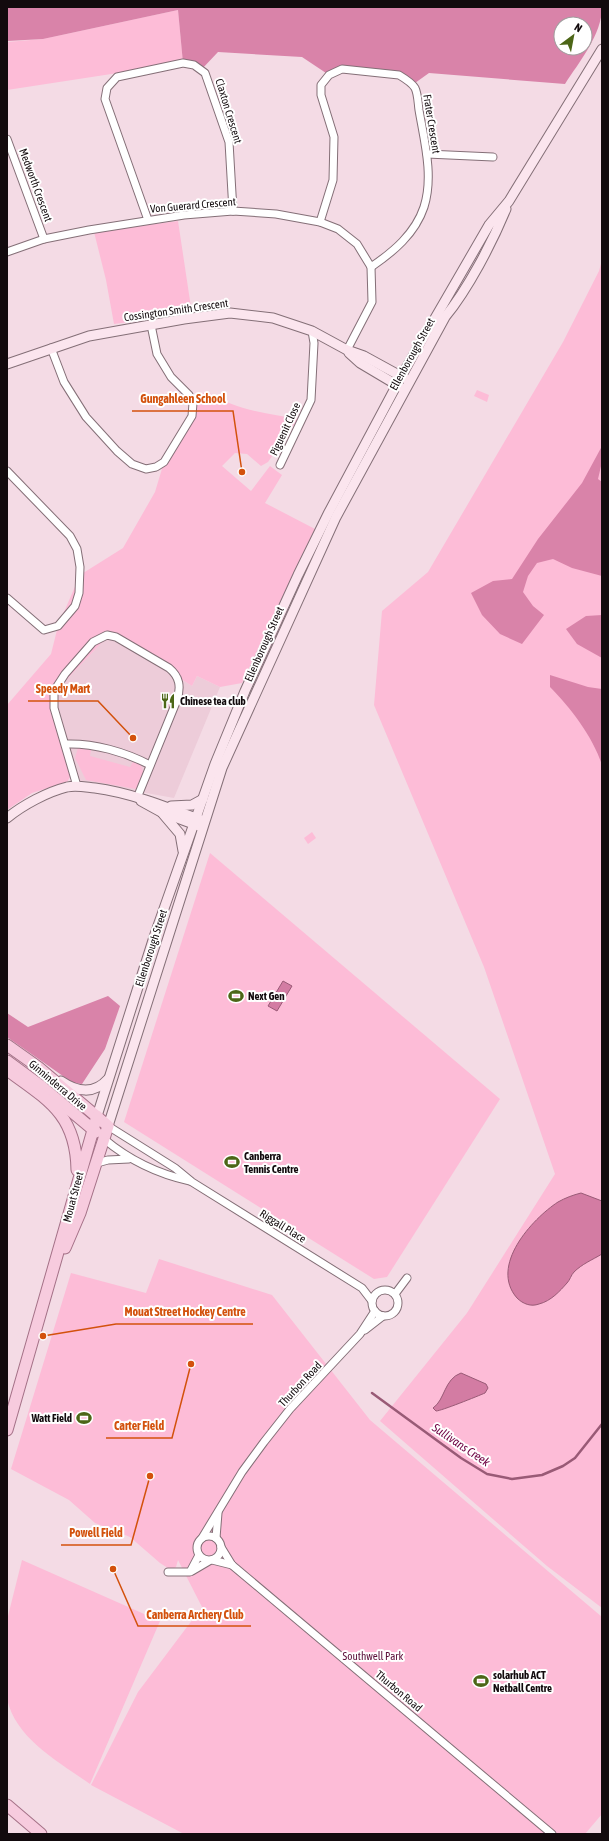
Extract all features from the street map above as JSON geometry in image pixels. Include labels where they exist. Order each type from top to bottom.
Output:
[{"type":"main road","name":"Ellenborough Street","points":[[96,1116],[183,852],[199,823],[203,799],[215,764],[245,691],[298,575],[328,512],[399,381],[489,225],[509,201],[602,49]]},
{"type":"main road","name":"Ellenborough Street","points":[[108,1126],[199,823],[222,768],[336,517],[445,317],[455,305],[497,230],[509,201]]},
{"type":"main road","name":"Cossington Smith Crescent","points":[[7,364],[89,336],[230,313],[273,318],[312,331],[347,350],[364,356],[408,386]]},
{"type":"main road","points":[[7,818],[43,796],[67,787],[78,786],[120,793],[137,798],[199,823]]},
{"type":"main road","points":[[164,809],[192,805],[203,799]]},
{"type":"main road","points":[[164,809],[180,834],[183,852]]},
{"type":"main road","name":"Ginninderra Drive","points":[[7,1045],[38,1066],[108,1126]]},
{"type":"main road","name":"Ginninderra Drive","points":[[7,1061],[41,1086],[104,1139]]},
{"type":"main road","points":[[38,1066],[70,1087],[80,1091],[94,1089],[108,1078]]},
{"type":"main road","points":[[7,1070],[51,1104],[66,1123],[75,1144],[77,1182]]},
{"type":"main road","name":"Mouat Street","points":[[7,1430],[96,1116]]},
{"type":"main road","name":"Mouat Street","points":[[51,1277],[80,1213],[108,1126]]},
{"type":"main road","points":[[7,1805],[41,1834]]},
{"type":"street","name":"Claxton Crescent","points":[[148,220],[105,99],[107,88],[117,77],[183,63],[194,65],[205,73],[229,142],[233,211]]},
{"type":"street","name":"Frater Crescent","points":[[320,222],[333,180],[334,137],[321,95],[322,85],[328,75],[342,69],[399,75],[415,88],[427,154],[428,183],[424,207],[411,233],[389,255],[370,267]]},
{"type":"street","name":"Medworth Crescent","points":[[7,139],[44,239]]},
{"type":"street","points":[[427,154],[492,157]]},
{"type":"street","name":"Von Guerard Crescent","points":[[7,252],[44,239],[89,230],[148,220],[233,211],[276,214],[320,222],[338,230],[357,244],[370,267],[372,302],[347,350]]},
{"type":"street","points":[[51,348],[64,382],[86,417],[117,451],[132,464],[146,469],[156,467],[164,462],[192,416],[193,403],[190,395],[172,377],[157,354],[151,325]]},
{"type":"street","name":"Piguenit Close","points":[[280,465],[311,400],[314,343],[312,331]]},
{"type":"street","points":[[7,471],[70,536],[77,549],[80,567],[79,593],[75,606],[58,626],[44,630],[7,598]]},
{"type":"street","points":[[78,786],[54,708],[54,691],[59,681],[94,642],[102,636],[116,637],[169,668],[175,674],[179,682],[178,695],[137,798]]},
{"type":"street","points":[[66,744],[89,745],[135,758],[150,765]]},
{"type":"street","name":"Riggall Place","points":[[108,1126],[175,1168],[192,1182],[362,1288],[372,1301]]},
{"type":"street","name":"Riggall Place","points":[[104,1139],[131,1159],[165,1174],[192,1182]]},
{"type":"street","name":"Riggall Place","points":[[96,1163],[111,1159],[131,1159]]},
{"type":"street","points":[[395,1294],[407,1278]]},
{"type":"street","name":"Riggall Place","points":[[362,1288],[380,1291]]},
{"type":"street","points":[[388,1290],[395,1294],[399,1302],[397,1310],[391,1316],[383,1316],[375,1311],[372,1301],[380,1291],[388,1290]]},
{"type":"street","name":"Thurbon Road","points":[[360,1334],[375,1311]]},
{"type":"street","name":"Thurbon Road","points":[[192,1571],[198,1555],[197,1545],[242,1472],[290,1409],[360,1334],[383,1316]]},
{"type":"street","name":"Thurbon Road","points":[[218,1510],[216,1538],[232,1565],[552,1834]]},
{"type":"street","points":[[202,1538],[210,1536],[216,1538]]},
{"type":"street","points":[[168,1572],[192,1571],[218,1556],[221,1546]]},
{"type":"street","name":"Thurbon Road","points":[[198,1555],[203,1559],[232,1565]]},
{"type":"shaded area","points":[[7,7],[602,7],[598,28],[593,40],[593,16],[553,16],[553,56],[584,56],[565,84],[429,73],[415,83],[399,75],[342,69],[329,75],[302,57],[218,52],[201,70],[183,63],[178,10],[43,39],[7,41]]},
{"type":"shaded area","points":[[602,446],[602,462],[598,479],[602,482],[602,576],[572,568],[553,559],[537,563],[528,576],[523,592],[533,606],[544,615],[522,644],[500,634],[482,615],[471,593],[493,581],[512,579],[538,539],[582,483]]},
{"type":"shaded area","points":[[602,615],[602,658],[577,644],[566,629],[586,616]]},
{"type":"shaded area","points":[[110,634],[192,686],[197,676],[220,687],[174,798],[80,781],[53,694]]},
{"type":"shaded area","points":[[550,675],[588,687],[602,689],[602,765],[593,744],[580,723],[566,704],[550,687]]},
{"type":"shaded area","points":[[283,981],[292,986],[277,1011],[268,1006]]},
{"type":"shaded area","points":[[108,996],[120,1006],[105,1049],[82,1084],[73,1083],[7,1037],[7,1013],[28,1027]]},
{"type":"shaded area","points":[[581,1193],[602,1201],[602,1254],[577,1269],[568,1282],[558,1292],[543,1303],[530,1305],[522,1302],[517,1298],[510,1285],[508,1272],[511,1258],[517,1244],[526,1231],[558,1202]]},
{"type":"shaded area","points":[[461,1373],[486,1384],[488,1388],[485,1393],[436,1411],[433,1408],[440,1400],[451,1380]]},
{"type":"green space","points":[[178,10],[183,63],[7,90],[7,42],[43,39]]},
{"type":"green space","points":[[178,221],[192,314],[114,324],[106,280],[94,232]]},
{"type":"green space","points":[[602,260],[602,1608],[547,1566],[380,1421],[467,1313],[555,1174],[484,967],[374,705],[382,611],[428,572],[563,342],[599,271]]},
{"type":"green space","points":[[477,390],[489,395],[487,402],[474,396]]},
{"type":"green space","points":[[206,391],[239,407],[262,413],[298,419],[268,462],[261,466],[247,454],[235,453],[222,466],[251,491],[270,466],[282,475],[265,503],[315,529],[242,683],[220,687],[197,676],[192,686],[110,634],[53,694],[57,730],[72,774],[67,782],[32,793],[7,810],[7,705],[51,654],[58,626],[80,575],[123,548],[155,492],[164,462],[183,432],[196,399]]},
{"type":"green space","points":[[78,748],[91,750],[90,756],[130,767],[133,762],[141,765],[143,772],[136,789],[86,780],[75,758]]},
{"type":"green space","points":[[312,832],[316,838],[308,844],[304,838]]},
{"type":"green space","points":[[210,853],[500,1099],[387,1277],[374,1279],[124,1122]]},
{"type":"green space","name":"Southwell Park","points":[[159,1259],[272,1295],[370,1420],[602,1617],[602,1814],[585,1834],[184,1834],[91,1785],[138,1692],[202,1607],[178,1560],[176,1567],[171,1570],[160,1563],[130,1537],[95,1523],[69,1500],[11,1469],[71,1273],[146,1293]]},
{"type":"green space","points":[[22,1560],[160,1621],[90,1784],[52,1758],[29,1738],[19,1726],[7,1699],[7,1620]]},
{"type":"waterway","name":"Sullivans Creek","points":[[372,1393],[461,1458],[487,1474],[512,1479],[542,1475],[563,1466],[575,1458],[602,1424]]},
{"type":"place","name":"Gungahleen School","points":[[242,472]]},
{"type":"place","name":"Chinese tea club","points":[[168,701]]},
{"type":"place","name":"Speedy Mart","points":[[133,738]]},
{"type":"place","name":"Next Gen","points":[[236,996]]},
{"type":"place","name":"Canberra Tennis Centre","points":[[232,1162]]},
{"type":"place","name":"Mouat Street Hockey Centre","points":[[43,1336]]},
{"type":"place","name":"Carter Field","points":[[191,1364]]},
{"type":"place","name":"Watt Field","points":[[84,1418]]},
{"type":"place","name":"Powell Field","points":[[150,1476]]},
{"type":"place","name":"Canberra Archery Club","points":[[113,1569]]},
{"type":"place","name":"solarhub ACT Netball Centre","points":[[481,1681]]}]
